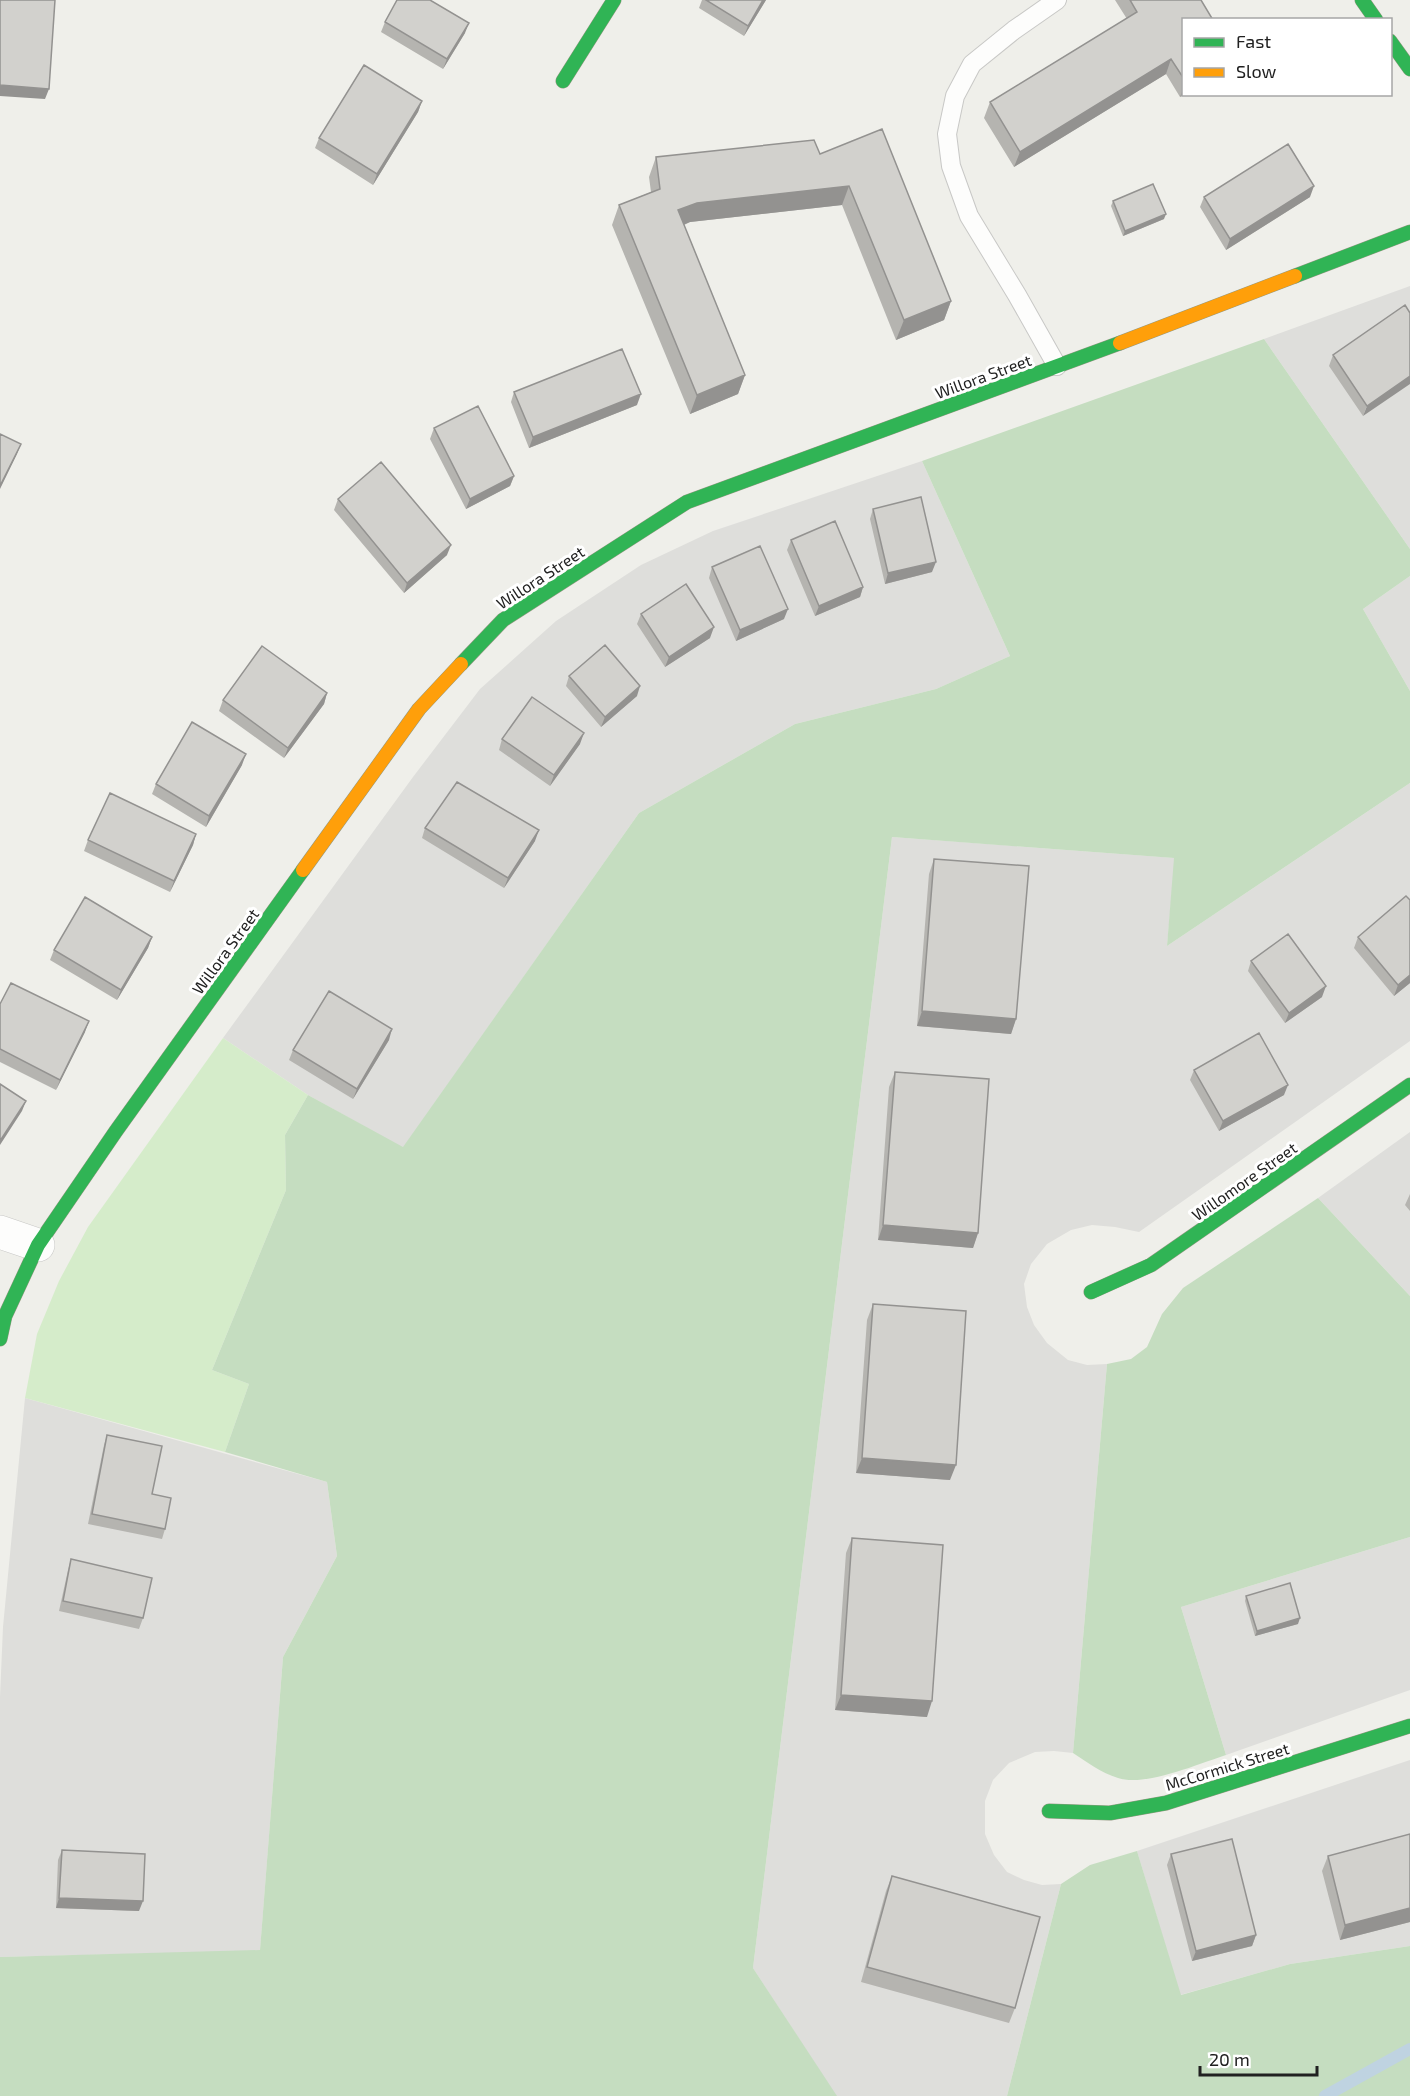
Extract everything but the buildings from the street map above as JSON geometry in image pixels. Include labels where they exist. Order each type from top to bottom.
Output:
[{"type":"street","points":[[563,81],[614,0]]},
{"type":"street","points":[[1362,0],[1375,18]]},
{"type":"street","points":[[1392,44],[1410,69]]},
{"type":"street","name":"Willora Street","points":[[0,1339],[5,1316],[38,1245],[116,1131],[419,709],[502,621],[687,502],[1057,366],[1410,232]]},
{"type":"street","name":"Willomore Street","points":[[1091,1292],[1151,1265],[1410,1085]]},
{"type":"street","points":[[0,1232],[38,1245]]},
{"type":"street","name":"McCormick Street","points":[[1049,1811],[1110,1814],[1166,1803],[1410,1726]]},
{"type":"lane","points":[[1057,0],[1014,30],[972,64],[954,96],[947,134],[951,166],[969,216],[1057,366]]},
{"type":"shaded area","points":[[1410,286],[1410,549],[1264,339]]},
{"type":"shaded area","points":[[922,461],[1010,656],[936,689],[795,724],[639,813],[403,1148],[308,1095],[223,1038],[480,689],[556,621],[641,565],[713,531]]},
{"type":"shaded area","points":[[1410,576],[1410,691],[1363,609]]},
{"type":"shaded area","points":[[1410,783],[1410,1041],[1139,1232],[1092,1225],[1071,1230],[1047,1244],[1031,1264],[1024,1284],[1027,1307],[1034,1325],[1047,1343],[1068,1360],[1087,1365],[1107,1364],[1073,1753],[1035,1752],[1009,1763],[993,1780],[985,1801],[985,1834],[994,1855],[1007,1872],[1042,1885],[1061,1884],[1007,2096],[836,2096],[753,1968],[892,837],[1175,858],[1167,946]]},
{"type":"shaded area","points":[[1410,1132],[1410,1296],[1318,1198]]},
{"type":"shaded area","points":[[25,1398],[327,1482],[337,1556],[283,1657],[260,1951],[0,1957],[0,1697],[3,1627]]},
{"type":"shaded area","points":[[1410,1537],[1410,1690],[1226,1755],[1181,1607]]},
{"type":"shaded area","points":[[1410,1760],[1410,1946],[1290,1964],[1180,1995],[1137,1851]]},
{"type":"green space","points":[[1264,339],[1410,549],[1410,576],[1363,609],[1410,691],[1410,783],[1167,946],[1174,858],[892,837],[753,1968],[837,2096],[0,2096],[0,1957],[260,1950],[283,1657],[337,1556],[327,1482],[225,1452],[249,1384],[212,1370],[286,1190],[285,1135],[308,1095],[403,1147],[639,813],[795,724],[936,689],[1010,656],[922,461]]},
{"type":"green space","points":[[223,1038],[308,1095],[285,1135],[286,1190],[212,1370],[249,1384],[225,1452],[25,1398],[37,1334],[59,1281],[88,1227]]},
{"type":"green space","points":[[1318,1198],[1410,1296],[1410,1537],[1181,1607],[1226,1755],[1157,1777],[1129,1780],[1112,1776],[1073,1753],[1107,1364],[1131,1359],[1147,1347],[1162,1314],[1183,1288]]},
{"type":"green space","points":[[1137,1851],[1181,1995],[1290,1964],[1410,1946],[1410,2096],[1007,2096],[1061,1884],[1090,1865]]},
{"type":"waterway","points":[[1325,2096],[1410,2049]]},
{"type":"traffic: fast","points":[[563,81],[614,0]]},
{"type":"traffic: fast","points":[[1362,0],[1375,18]]},
{"type":"traffic: fast","points":[[1392,44],[1410,69]]},
{"type":"traffic: fast","points":[[1295,276],[1410,232]]},
{"type":"traffic: fast","points":[[461,664],[503,620],[687,502],[1120,343]]},
{"type":"traffic: fast","points":[[0,1339],[5,1316],[38,1245],[116,1131],[303,870]]},
{"type":"traffic: fast","points":[[1091,1292],[1151,1265],[1410,1085]]},
{"type":"traffic: fast","points":[[1049,1811],[1110,1813],[1166,1803],[1410,1726]]},
{"type":"traffic: slow","points":[[1120,343],[1295,276]]},
{"type":"traffic: slow","points":[[303,870],[419,709],[461,664]]}]
